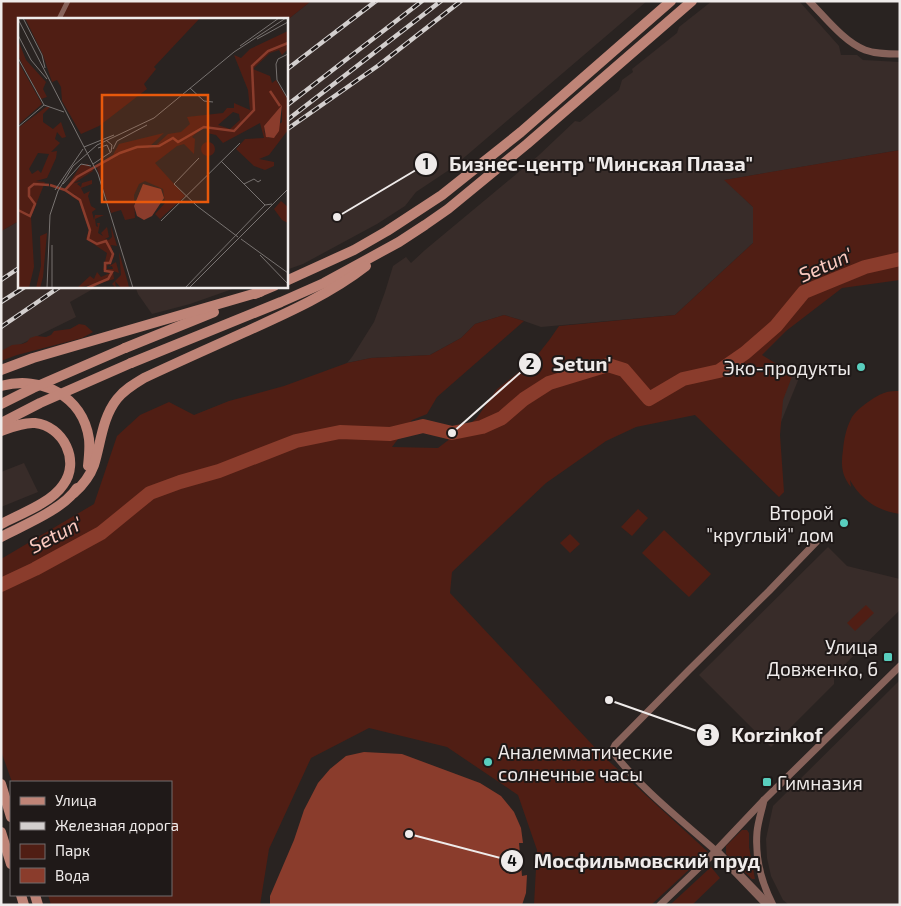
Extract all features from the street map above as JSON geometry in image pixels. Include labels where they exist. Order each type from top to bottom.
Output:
[{"type":"main road","points":[[288,280],[354,250],[442,195],[520,132],[671,1]]},
{"type":"main road","points":[[1,423],[40,403],[324,283],[392,246],[448,209],[527,144],[692,1]]},
{"type":"main road","points":[[1,537],[50,512],[66,501],[86,480],[93,465],[104,426],[112,407],[123,392],[132,385],[315,298],[355,274],[392,246]]},
{"type":"main road","points":[[1,404],[125,348],[269,288]]},
{"type":"main road","points":[[1,370],[33,358],[260,292]]},
{"type":"main road","points":[[1,386],[19,382],[45,386],[61,394],[75,406],[87,430],[90,448],[85,475],[74,493]]},
{"type":"main road","points":[[1,431],[28,423],[48,427],[59,435],[67,446],[70,467],[66,481],[58,492],[47,500],[1,524]]},
{"type":"main road","points":[[1,784],[10,814]]},
{"type":"main road","points":[[1,832],[10,861]]},
{"type":"street","points":[[60,18],[68,1]]},
{"type":"street","points":[[809,1],[846,38],[864,50],[900,54]]},
{"type":"street","points":[[768,905],[716,851],[661,802],[612,752],[615,745],[769,592],[821,536]]},
{"type":"street","points":[[660,905],[900,666]]},
{"type":"street","points":[[764,800],[756,845],[763,882],[773,905]]},
{"type":"shaded area","points":[[311,1],[647,1],[452,168],[416,192],[405,206],[377,224],[303,264],[288,269],[288,19]]},
{"type":"shaded area","points":[[712,1],[799,1],[839,46],[841,55],[857,55],[863,60],[900,62],[900,150],[725,180],[753,207],[753,243],[675,315],[541,327],[504,315],[475,324],[461,338],[430,355],[371,358],[347,363],[374,322],[393,266],[406,257],[411,263],[538,156],[575,121],[580,122],[619,90],[622,80],[633,72],[632,69],[677,33],[679,27]]},
{"type":"shaded area","points":[[18,222],[18,288],[94,288],[70,302],[76,317],[1,354],[1,231]]},
{"type":"shaded area","points":[[136,288],[235,288],[190,304],[152,314]]},
{"type":"shaded area","points":[[787,373],[799,378],[779,427],[767,422]]},
{"type":"shaded area","points":[[24,463],[38,492],[1,507],[1,472]]},
{"type":"shaded area","points":[[828,547],[847,566],[900,579],[900,610],[834,675],[834,684],[771,747],[699,675]]},
{"type":"shaded area","points":[[900,680],[900,905],[789,905],[783,900],[771,876],[767,858],[766,839],[773,806]]},
{"type":"green space","points":[[1,1],[311,1],[288,19],[18,18],[18,222],[1,233]]},
{"type":"green space","points":[[900,150],[900,280],[842,288],[786,331],[762,355],[793,374],[783,400],[780,435],[784,492],[779,497],[695,415],[636,427],[606,441],[546,483],[452,572],[450,593],[601,754],[708,852],[651,905],[534,905],[537,850],[518,795],[447,747],[369,728],[311,758],[269,849],[260,905],[51,905],[48,896],[172,896],[172,781],[12,781],[1,751],[1,559],[94,504],[117,436],[140,415],[169,402],[194,415],[229,401],[284,386],[347,363],[371,358],[430,355],[461,338],[475,324],[504,315],[524,321],[437,397],[427,414],[412,420],[392,447],[438,448],[476,419],[497,389],[532,362],[559,326],[675,315],[753,243],[753,207],[724,180]]},
{"type":"green space","points":[[79,324],[85,325],[93,332],[82,338],[1,361],[1,351],[12,345],[22,344],[36,336],[46,337],[54,331],[70,329]]},
{"type":"green space","points":[[900,391],[900,514],[877,507],[865,499],[850,480],[851,487],[842,469],[842,460],[843,446],[853,415],[880,395]]},
{"type":"green space","points":[[638,509],[648,518],[632,536],[621,527]]},
{"type":"green space","points":[[664,530],[711,574],[689,597],[642,553]]},
{"type":"green space","points":[[570,534],[580,544],[570,553],[560,543]]},
{"type":"green space","points":[[866,605],[874,613],[855,631],[847,623]]},
{"type":"green space","points":[[742,830],[747,830],[749,833],[749,847],[755,879],[752,879],[726,854],[726,846]]},
{"type":"green space","points":[[711,867],[720,878],[692,905],[668,905],[671,904]]},
{"type":"water","points":[[364,752],[402,754],[480,783],[501,796],[514,812],[521,828],[523,843],[519,843],[522,876],[527,875],[526,893],[522,905],[270,905],[270,896],[294,840],[304,810],[318,783],[330,769],[346,756]]},
{"type":"waterway","name":"Setun'","points":[[1,585],[101,533],[150,493],[219,471],[296,441],[340,432],[390,434],[423,426],[452,433],[482,427],[502,418],[524,399],[549,383],[608,365],[624,370],[649,399],[683,379],[719,371],[745,353],[776,326],[804,292],[865,267],[900,259]]},
{"type":"railway","points":[[288,68],[376,1]]},
{"type":"railway","points":[[288,104],[422,1]]},
{"type":"railway","points":[[288,119],[441,1]]},
{"type":"railway","points":[[288,129],[379,65],[461,1]]},
{"type":"railway","points":[[1,280],[18,269]]},
{"type":"railway","points":[[1,302],[23,288]]},
{"type":"railway","points":[[1,327],[58,288]]},
{"type":"place","name":"Бизнес-центр \"Минская Плаза\"","points":[[337,217]]},
{"type":"place","name":"Эко-продукты","points":[[861,367]]},
{"type":"place","name":"Setun'","points":[[452,433]]},
{"type":"place","name":"Второй \"круглый\" дом","points":[[844,523]]},
{"type":"place","name":"Улица Довженко, 6","points":[[888,657]]},
{"type":"place","name":"Korzinkof","points":[[609,700]]},
{"type":"place","name":"Аналемматические солнечные часы","points":[[488,762]]},
{"type":"place","name":"Гимназия","points":[[767,782]]},
{"type":"place","name":"Мосфильмовский пруд","points":[[409,834]]}]
